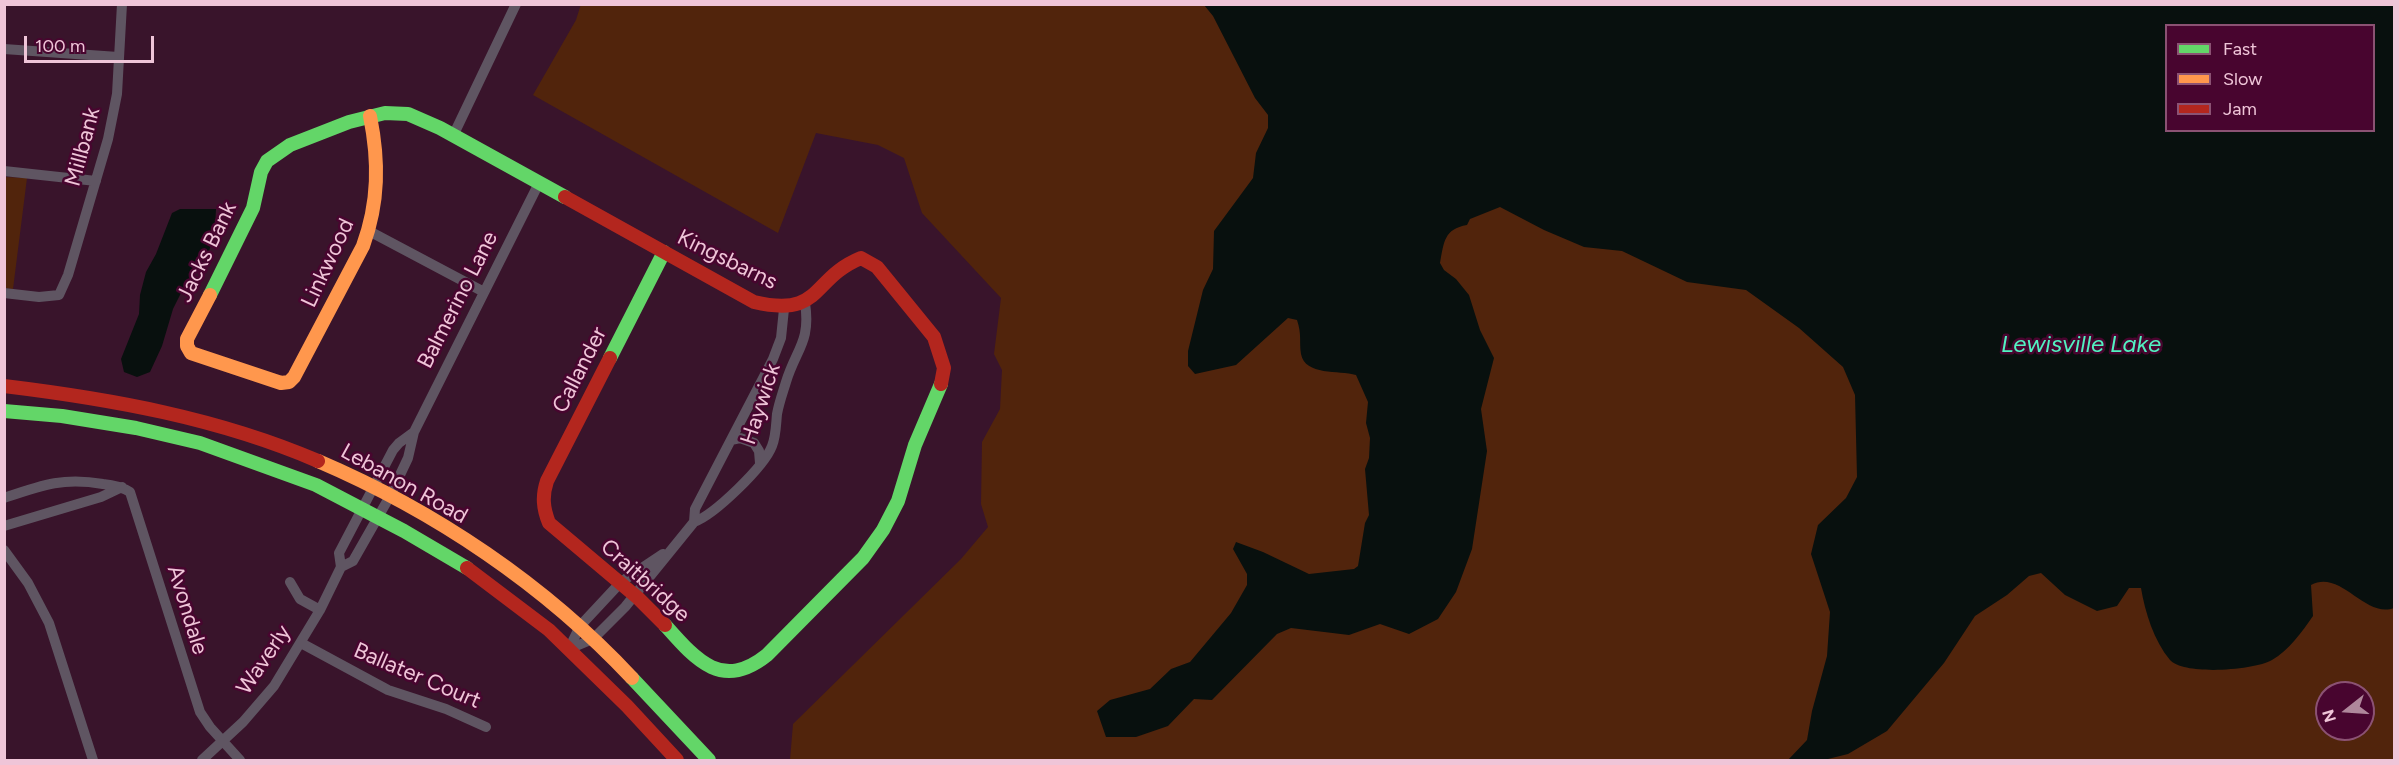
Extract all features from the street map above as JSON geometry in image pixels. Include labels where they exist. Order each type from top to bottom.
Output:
[{"type":"street","name":"Millbank","points":[[4,293],[45,297],[59,295],[68,275],[108,139],[117,93],[122,4]]},
{"type":"street","points":[[453,136],[516,4]]},
{"type":"street","points":[[4,49],[118,57]]},
{"type":"street","name":"Kingsbarns","points":[[283,147],[370,116],[386,112],[403,113],[453,136],[538,185],[754,302],[784,309],[805,303],[817,294],[841,268],[861,258],[877,267],[934,337],[944,368],[940,389],[915,445],[898,501],[877,539],[863,558],[758,663],[745,669],[727,672]]},
{"type":"street","name":"Linkwood","points":[[287,383],[296,374],[369,231],[379,181],[370,116]]},
{"type":"street","name":"Jacks Bank","points":[[283,147],[270,157],[262,169],[252,211],[187,339],[187,348],[194,354],[287,383]]},
{"type":"street","points":[[4,171],[96,181]]},
{"type":"street","name":"Balmerino Lane","points":[[376,517],[390,496],[408,458],[414,432],[538,185]]},
{"type":"street","points":[[369,231],[484,292]]},
{"type":"street","name":"Callander","points":[[543,510],[542,495],[546,481],[664,252]]},
{"type":"street","name":"Haywick","points":[[569,649],[593,639],[635,597],[694,522],[705,518],[737,489],[772,447],[778,411],[807,326],[805,303]]},
{"type":"street","name":"Haywick","points":[[694,522],[695,509],[781,339],[784,309]]},
{"type":"street","points":[[770,364],[790,372]]},
{"type":"street","name":"Lebanon Road","points":[[4,386],[94,397],[193,418],[303,455],[390,496],[516,574],[580,626],[638,682],[709,760]]},
{"type":"street","name":"Lebanon Road","points":[[4,411],[62,416],[136,428],[201,443],[316,485],[475,573],[549,630],[627,706],[677,760]]},
{"type":"street","name":"Balmerino Lane","points":[[361,509],[393,450],[399,442],[414,432]]},
{"type":"street","points":[[731,440],[740,438],[754,443],[759,451],[760,463]]},
{"type":"street","points":[[4,498],[56,481],[83,480],[122,487]]},
{"type":"street","points":[[4,526],[101,497],[122,487]]},
{"type":"street","name":"Avondale","points":[[122,487],[132,495],[193,695],[204,720],[240,760]]},
{"type":"street","name":"Waverly","points":[[202,760],[223,742],[268,692],[301,643],[341,567],[339,553],[361,509]]},
{"type":"street","name":"Craitbridge","points":[[543,510],[549,523],[621,582],[696,657],[711,668],[727,672]]},
{"type":"street","name":"Waverly","points":[[341,567],[353,561],[376,517]]},
{"type":"street","name":"Haywick","points":[[569,649],[580,626],[621,582],[675,545]]},
{"type":"street","points":[[4,550],[32,590],[49,623],[93,760]]},
{"type":"street","points":[[290,582],[300,599],[320,610]]},
{"type":"street","points":[[605,600],[619,613]]},
{"type":"street","name":"Ballater Court","points":[[301,643],[388,690],[446,709],[486,727]]},
{"type":"shaded area","points":[[581,4],[1655,4],[2394,353],[2394,760],[790,760],[793,724],[961,559],[988,527],[981,504],[982,442],[1000,409],[1002,370],[994,354],[1001,298],[922,213],[904,158],[878,145],[816,133],[778,233],[533,95],[576,20]]},
{"type":"shaded area","points":[[4,177],[27,178],[13,289],[5,288]]},
{"type":"water","name":"Lewisville Lake","points":[[1204,5],[2394,5],[2394,608],[2383,610],[2373,607],[2333,583],[2322,582],[2311,585],[2313,616],[2295,640],[2278,656],[2263,664],[2236,669],[2204,670],[2178,665],[2170,660],[2151,626],[2141,588],[2129,588],[2117,606],[2097,611],[2065,595],[2041,573],[2029,576],[2007,595],[1975,616],[1944,663],[1887,731],[1848,754],[1824,760],[1788,760],[1807,740],[1812,711],[1827,656],[1830,612],[1811,554],[1818,525],[1846,498],[1857,477],[1855,395],[1843,367],[1799,328],[1746,290],[1687,282],[1622,251],[1584,247],[1544,230],[1500,207],[1470,219],[1467,225],[1449,233],[1444,243],[1440,263],[1469,295],[1480,330],[1494,358],[1481,409],[1487,451],[1472,549],[1456,592],[1438,619],[1409,634],[1380,624],[1349,635],[1291,628],[1277,634],[1212,700],[1194,699],[1168,726],[1136,737],[1106,737],[1097,711],[1110,700],[1150,689],[1171,669],[1190,662],[1231,613],[1247,585],[1247,574],[1233,549],[1236,542],[1309,574],[1354,569],[1358,566],[1365,523],[1369,515],[1365,469],[1369,458],[1370,438],[1366,423],[1368,402],[1356,375],[1324,371],[1309,366],[1301,354],[1297,320],[1288,318],[1236,365],[1195,374],[1188,366],[1188,351],[1203,290],[1213,269],[1214,231],[1253,178],[1256,153],[1268,128],[1268,115],[1255,98],[1213,16]]},
{"type":"water","points":[[180,209],[216,209],[215,227],[208,256],[181,293],[173,309],[162,346],[150,372],[137,377],[124,372],[121,359],[139,314],[140,295],[146,272],[156,254],[172,213]]},
{"type":"traffic: fast","points":[[210,295],[253,208],[261,172],[267,161],[290,145],[349,122],[385,113],[408,114],[440,128],[565,197]]},
{"type":"traffic: fast","points":[[610,358],[664,252]]},
{"type":"traffic: fast","points":[[665,625],[699,659],[723,671],[751,665],[767,655],[863,558],[883,530],[898,501],[915,445],[941,384]]},
{"type":"traffic: fast","points":[[4,411],[62,416],[136,428],[200,443],[316,485],[404,531],[467,568]]},
{"type":"traffic: fast","points":[[632,678],[709,760]]},
{"type":"traffic: slow","points":[[210,295],[187,339],[187,346],[191,353],[281,383],[289,382],[294,377],[363,246],[368,230],[376,181],[375,149],[370,116]]},
{"type":"traffic: slow","points":[[318,461],[404,503],[486,553],[563,612],[632,678]]},
{"type":"traffic: jam","points":[[565,197],[754,302],[776,306],[793,305],[805,301],[832,276],[861,258],[877,267],[934,337],[944,368],[941,384]]},
{"type":"traffic: jam","points":[[610,358],[547,481],[544,492],[545,512],[549,523],[638,598],[665,625]]},
{"type":"traffic: jam","points":[[4,386],[84,397],[164,412],[242,433],[318,461]]},
{"type":"traffic: jam","points":[[467,568],[549,630],[627,706],[677,760]]}]
